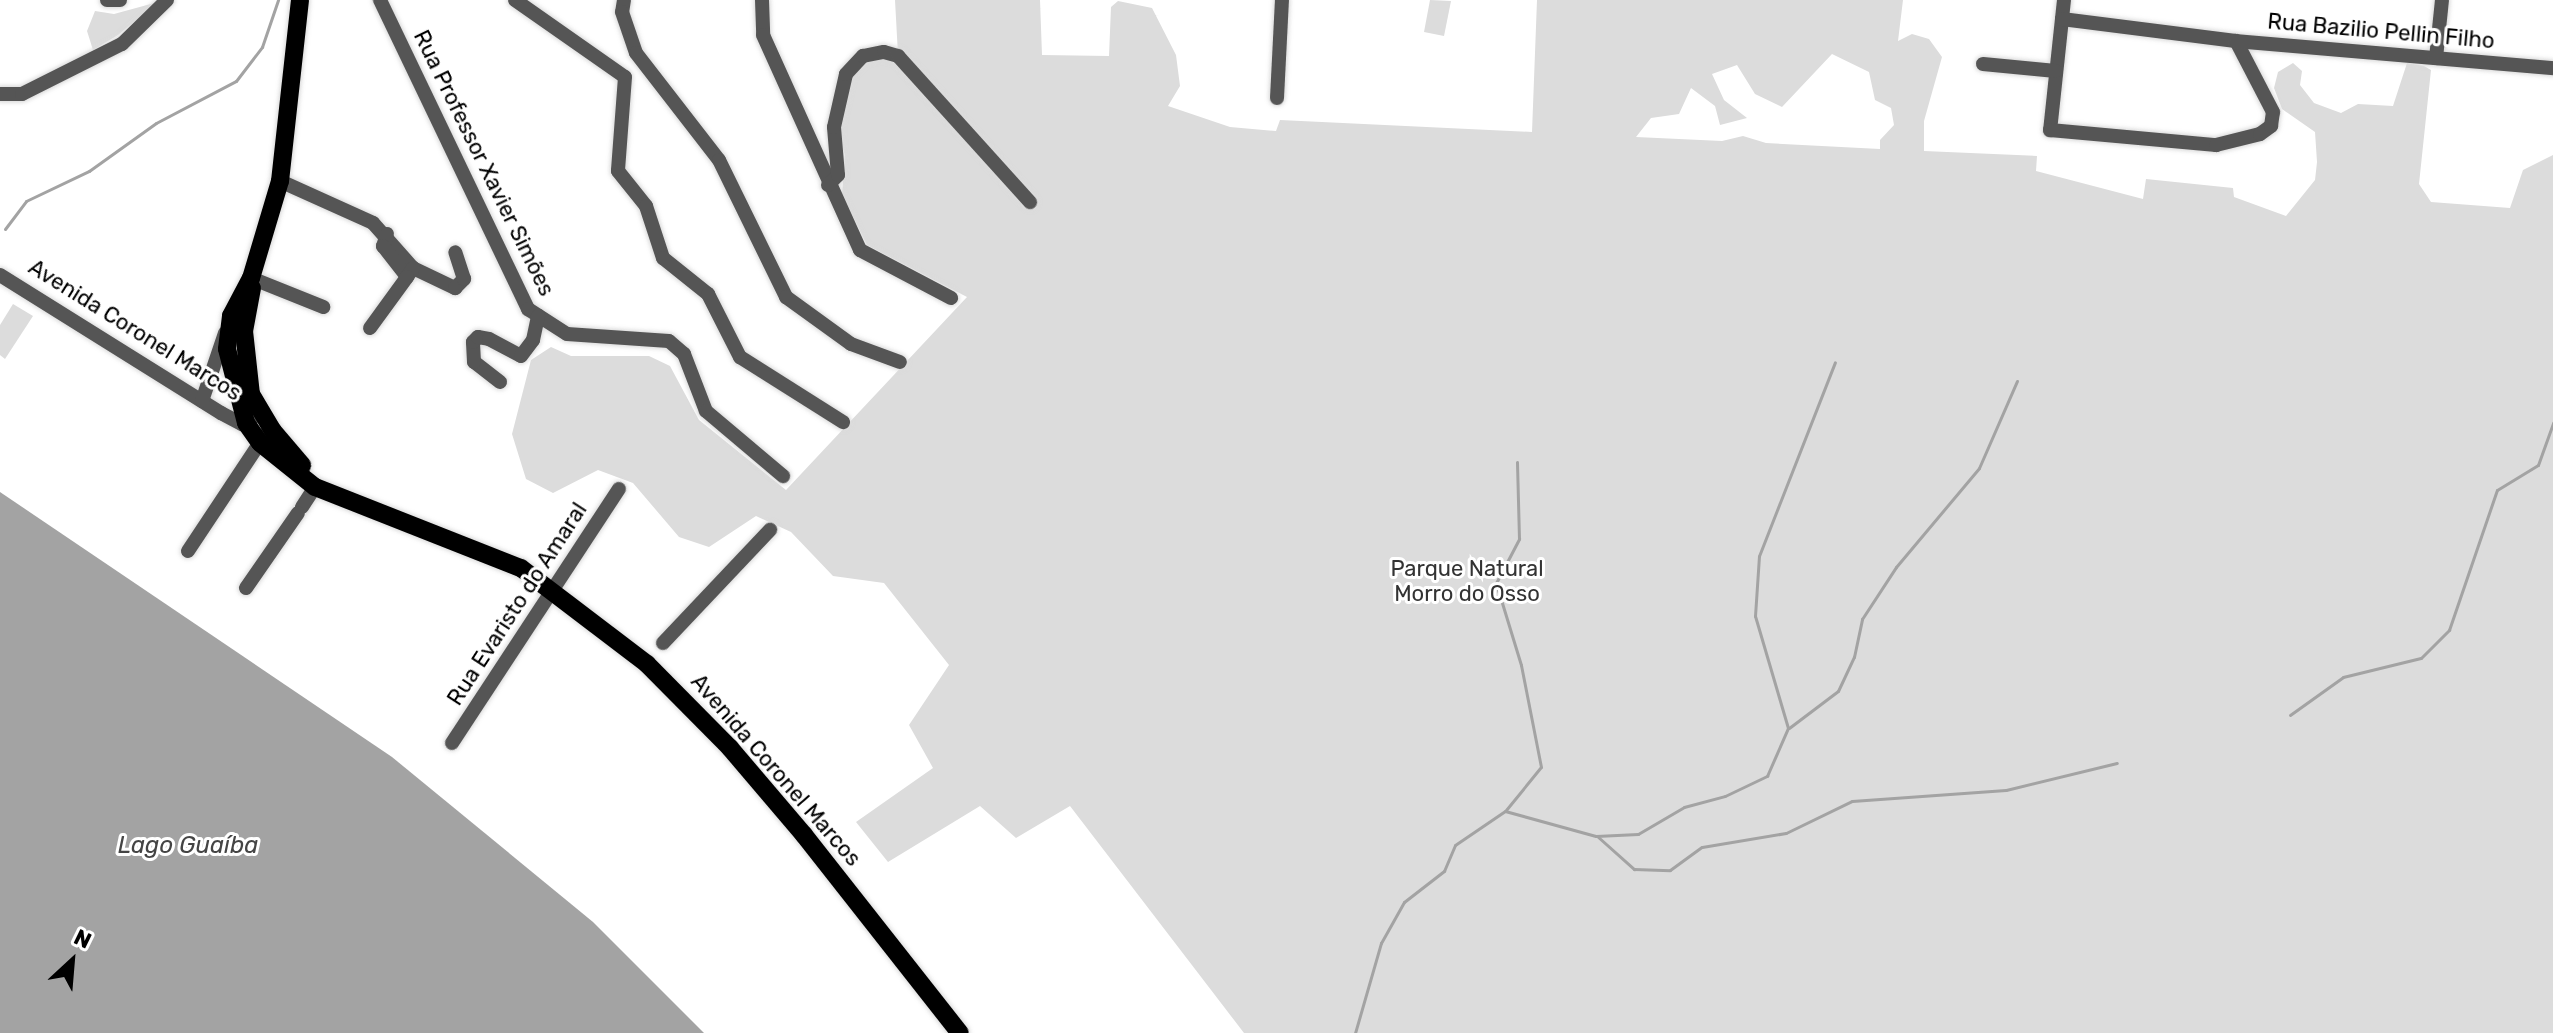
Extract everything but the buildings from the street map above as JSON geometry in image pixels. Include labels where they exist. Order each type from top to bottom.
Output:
[{"type":"main road","points":[[259,427],[221,365],[231,316],[251,278],[280,181],[300,0]]},
{"type":"main road","name":"Avenida Coronel Marcos","points":[[251,278],[244,331],[251,394],[259,427],[315,487],[491,553],[656,652],[721,738],[804,835],[960,1033]]},
{"type":"main road","points":[[221,365],[241,374],[251,394]]},
{"type":"main road","name":"Avenida Coronel Marcos","points":[[259,427],[346,499]]},
{"type":"street","points":[[107,0],[120,0]]},
{"type":"street","points":[[0,94],[22,94],[122,44],[167,0]]},
{"type":"street","name":"Rua Professor Xavier Simões","points":[[380,0],[527,308],[567,334],[669,341],[684,354],[705,410],[783,476]]},
{"type":"street","points":[[515,0],[625,77]]},
{"type":"street","points":[[624,0],[630,38],[643,66],[719,160],[786,297],[851,344],[900,362]]},
{"type":"street","points":[[762,0],[763,35],[828,185],[860,250],[951,298]]},
{"type":"street","points":[[1277,98],[1282,0]]},
{"type":"street","points":[[2064,0],[2050,130],[2216,145],[2260,134],[2271,126],[2273,112],[2236,41]]},
{"type":"street","points":[[2436,58],[2442,0]]},
{"type":"street","name":"Rua Bazilio Pellin Filho","points":[[2062,19],[2236,41],[2553,68]]},
{"type":"street","points":[[828,185],[838,175],[834,127],[846,74],[873,52],[898,56],[1030,202]]},
{"type":"street","points":[[1983,64],[2056,71]]},
{"type":"street","points":[[625,77],[643,66]]},
{"type":"street","points":[[625,77],[618,171],[646,206],[663,258],[709,295],[740,357],[843,422]]},
{"type":"street","points":[[280,181],[373,223],[387,234],[410,273],[455,288],[464,279],[455,252]]},
{"type":"street","points":[[370,328],[410,273]]},
{"type":"street","name":"Avenida Coronel Marcos","points":[[0,275],[202,401],[259,427]]},
{"type":"street","points":[[251,278],[323,307]]},
{"type":"street","points":[[500,382],[474,362],[473,342],[478,337],[489,339],[521,356],[533,340],[538,316]]},
{"type":"street","points":[[202,401],[221,365]]},
{"type":"street","points":[[188,551],[259,427]]},
{"type":"street","points":[[246,588],[315,487]]},
{"type":"street","name":"Rua Evaristo do Amaral","points":[[452,743],[619,489]]},
{"type":"street","points":[[656,652],[770,530]]},
{"type":"green space","name":"Parque Natural Morro do Osso","points":[[895,0],[1040,0],[1042,55],[1109,56],[1111,7],[1118,1],[1152,8],[1176,55],[1180,86],[1168,106],[1230,127],[1276,131],[1280,120],[1532,132],[1537,0],[1903,0],[1898,41],[1912,34],[1929,39],[1942,57],[1924,121],[1924,151],[2037,156],[2036,171],[2143,199],[2146,179],[2233,188],[2234,197],[2286,216],[2315,180],[2317,162],[2315,132],[2282,109],[2274,88],[2278,72],[2293,63],[2302,71],[2300,85],[2314,103],[2341,113],[2358,104],[2393,106],[2407,63],[2431,70],[2419,184],[2431,202],[2510,208],[2523,170],[2553,155],[2553,1033],[1244,1033],[1070,806],[1016,838],[980,806],[888,862],[856,822],[933,768],[909,725],[949,665],[884,583],[833,576],[791,532],[756,516],[709,547],[679,537],[633,483],[598,470],[553,493],[526,479],[512,434],[531,360],[551,347],[571,356],[649,356],[670,366],[699,420],[786,490],[967,297],[867,245],[842,194],[845,155],[837,131],[849,72],[863,58],[898,55]],"holes":[[[1832,54],[1869,72],[1875,100],[1891,108],[1894,125],[1880,140],[1880,149],[1766,143],[1743,136],[1722,141],[1636,137],[1651,118],[1679,114],[1691,88],[1715,106],[1720,125],[1747,118],[1724,100],[1712,74],[1737,65],[1755,94],[1782,107]]]},
{"type":"green space","points":[[1430,0],[1451,1],[1444,36],[1424,32]]},
{"type":"green space","points":[[158,2],[118,35],[93,50],[87,31],[95,11],[114,14]]},
{"type":"green space","points":[[13,304],[33,316],[5,359],[0,355],[0,325]]},
{"type":"water","name":"Lago Guaíba","points":[[0,492],[392,757],[593,922],[704,1033],[0,1033]]},
{"type":"waterway","points":[[5,229],[26,201],[89,171],[156,123],[236,81],[262,47],[278,0]]},
{"type":"waterway","points":[[1355,1033],[1381,943],[1404,902],[1444,871],[1455,845],[1505,811],[1596,836],[1638,834],[1684,807],[1725,796],[1767,776],[1788,728],[1755,616],[1759,556],[1835,362]]},
{"type":"waterway","points":[[1789,728],[1838,691],[1854,657],[1862,619],[1896,567],[1979,468],[2017,381]]},
{"type":"waterway","points":[[2290,715],[2343,677],[2421,658],[2449,630],[2497,490],[2538,465],[2553,423]]},
{"type":"waterway","points":[[1506,810],[1541,767],[1521,665],[1496,583],[1519,539],[1517,462]]},
{"type":"waterway","points":[[1597,836],[1634,869],[1670,870],[1702,847],[1786,833],[1852,801],[2006,790],[2117,763]]}]
